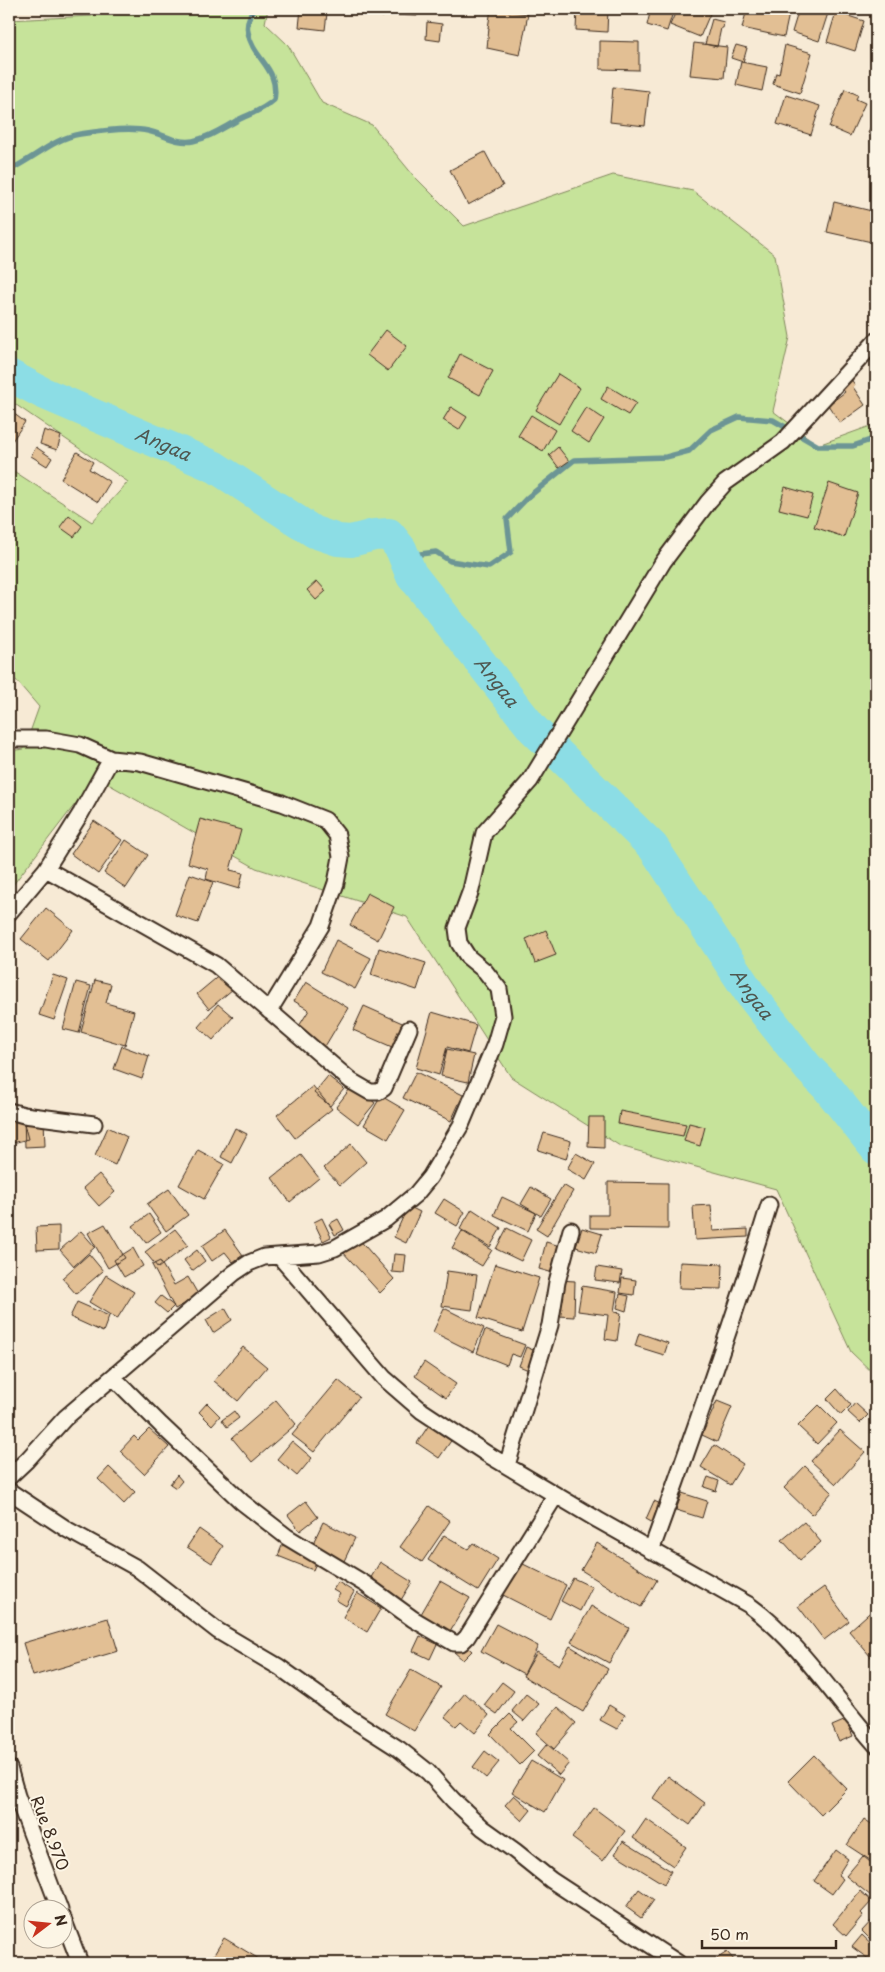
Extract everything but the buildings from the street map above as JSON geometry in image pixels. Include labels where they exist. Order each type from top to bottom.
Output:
[{"type":"street","points":[[9,1477],[65,1418],[234,1273],[264,1257],[320,1253],[335,1248],[386,1219],[416,1194],[441,1161],[461,1125],[495,1044],[503,1016],[499,989],[485,971],[468,957],[459,943],[457,928],[471,890],[484,833],[530,780],[663,562],[708,502],[725,483],[783,442],[876,341]]},
{"type":"street","points":[[9,739],[46,740],[80,745],[111,759],[140,762],[282,804],[325,820],[336,835],[341,857],[336,883],[321,926],[269,1011]]},
{"type":"street","points":[[9,913],[46,869],[81,813],[111,759]]},
{"type":"street","points":[[46,869],[216,965],[351,1080],[370,1092],[378,1092],[384,1088],[409,1029]]},
{"type":"street","points":[[9,1110],[24,1115],[94,1124]]},
{"type":"street","points":[[652,1551],[744,1286],[768,1205]]},
{"type":"street","points":[[507,1465],[550,1325],[557,1282],[571,1230]]},
{"type":"street","points":[[280,1257],[384,1378],[422,1411],[507,1465],[652,1551],[749,1605],[782,1632],[876,1745]]},
{"type":"street","points":[[113,1377],[160,1425],[242,1502],[287,1537],[365,1584],[413,1618],[454,1643],[461,1643],[468,1637],[556,1494]]},
{"type":"street","points":[[9,1491],[68,1530],[137,1568],[218,1631],[279,1667],[349,1717],[399,1748],[428,1772],[453,1800],[483,1828],[550,1880],[678,1963]]},
{"type":"street","name":"Rue 8.970","points":[[9,1768],[17,1796],[56,1900]]},
{"type":"street","points":[[72,1942],[80,1963]]},
{"type":"green space","points":[[110,9],[268,9],[265,23],[288,45],[322,103],[372,125],[413,175],[464,226],[613,175],[693,191],[775,255],[790,337],[773,411],[818,445],[876,424],[876,1376],[851,1352],[776,1189],[620,1146],[511,1077],[407,917],[256,868],[96,777],[9,890],[9,751],[24,749],[39,707],[9,672],[9,468],[92,522],[128,482],[9,400],[9,20],[91,16]]},
{"type":"waterway","points":[[9,170],[70,136],[132,129],[148,131],[187,142],[199,140],[256,112],[274,100],[275,89],[273,79],[255,49],[248,32],[253,9]]},
{"type":"waterway","name":"Angaa","points":[[9,375],[43,393],[215,467],[314,532],[338,540],[351,541],[374,535],[389,534],[401,549],[411,574],[533,729],[653,847],[751,995],[809,1069],[827,1087],[876,1149]]},
{"type":"waterway","points":[[404,556],[436,552],[450,561],[489,567],[511,552],[507,519],[527,498],[574,460],[666,457],[689,451],[711,430],[739,417],[773,420],[818,446],[853,446],[876,438]]}]
